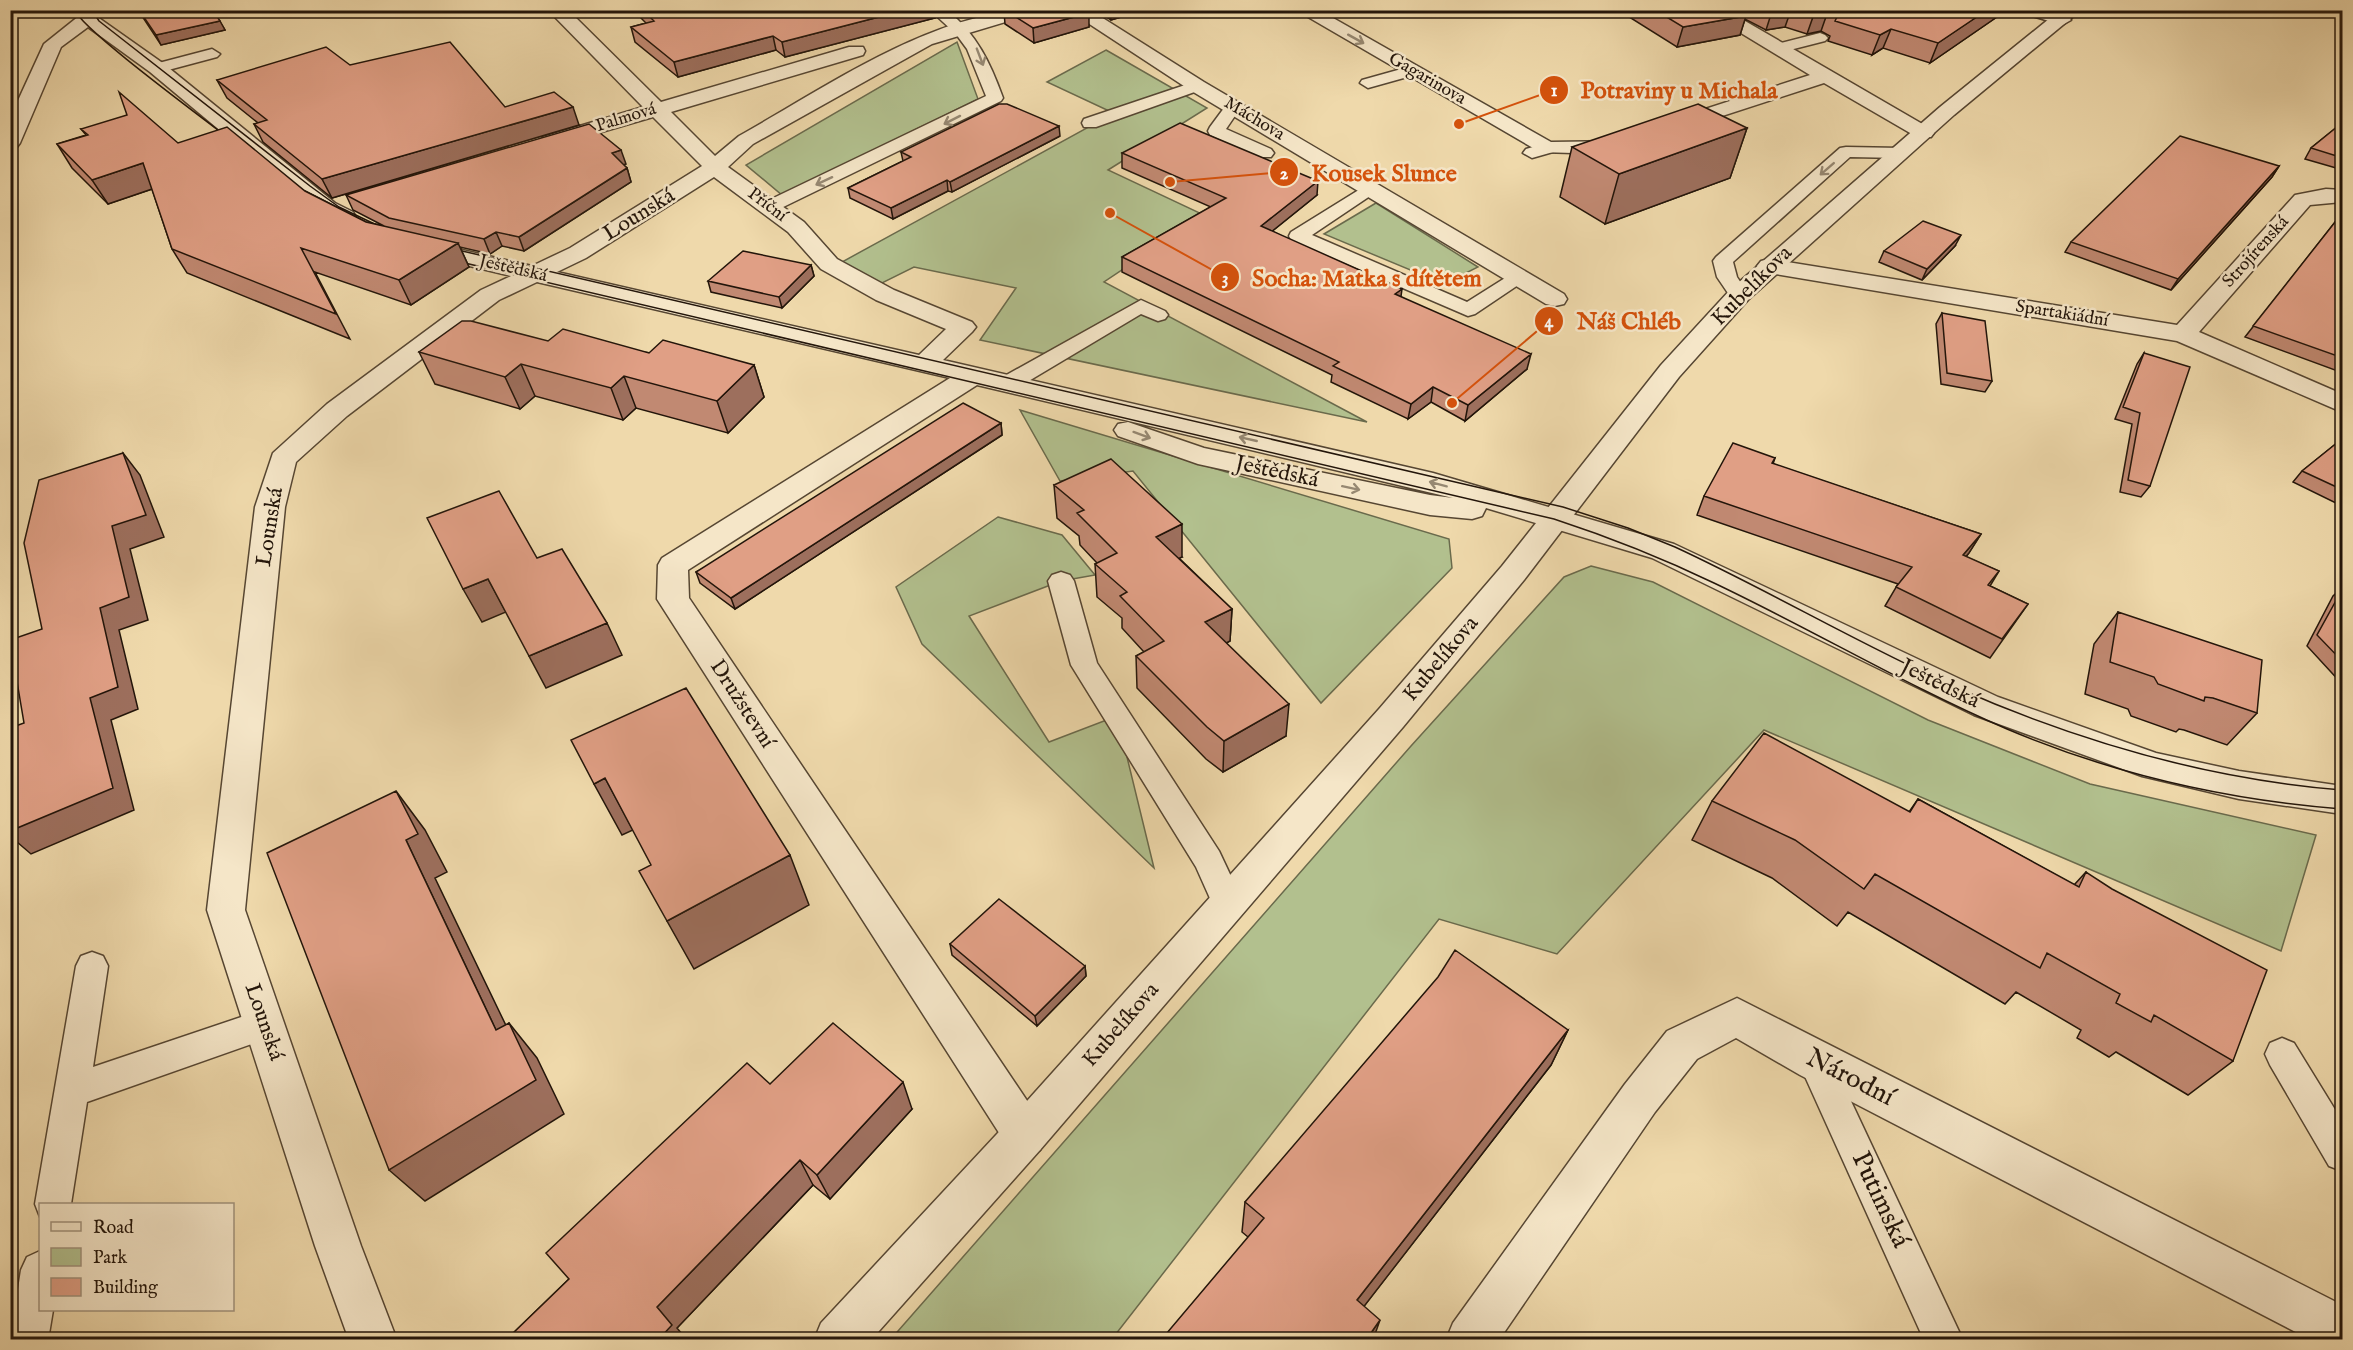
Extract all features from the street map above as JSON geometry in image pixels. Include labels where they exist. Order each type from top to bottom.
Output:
[{"type":"street","name":"Příční","points":[[557,10],[715,167],[796,227],[829,264],[885,295],[963,327],[925,363]]},
{"type":"street","points":[[962,29],[1026,10]]},
{"type":"street","name":"Máchova","points":[[1077,10],[1197,86],[1555,298]]},
{"type":"street","name":"Gagarinova","points":[[1305,10],[1412,71],[1539,150],[1607,151],[1635,139]]},
{"type":"street","points":[[1712,10],[1924,133]]},
{"type":"street","points":[[2032,10],[2067,15]]},
{"type":"street","points":[[10,143],[53,44],[87,14],[157,68],[327,208],[367,229]]},
{"type":"street","name":"Kubelíkova","points":[[838,1340],[1025,1135],[1391,718],[1513,573],[1670,371],[1739,295],[1769,266],[1947,111],[2067,15]]},
{"type":"street","name":"Lounská","points":[[373,1340],[226,910],[270,507],[283,459],[337,410],[490,295],[578,253],[715,167],[746,140],[925,40],[962,29]]},
{"type":"street","name":"Palmová","points":[[531,147],[856,51]]},
{"type":"street","points":[[1655,132],[1824,77]]},
{"type":"street","name":"Strojírenská","points":[[2183,334],[2303,200],[2343,196]]},
{"type":"street","points":[[327,208],[359,198]]},
{"type":"street","name":"Ještědská","points":[[398,242],[1009,383],[1198,455],[1430,505],[1555,517],[1663,551],[1986,706],[2038,726],[2154,766],[2239,785],[2343,800]]},
{"type":"street","name":"Spartakiádní","points":[[1769,266],[2183,334],[2343,404]]},
{"type":"street","name":"Družstevní","points":[[974,375],[673,565],[673,599],[1025,1135]]},
{"type":"street","name":"Národní","points":[[1470,1340],[1640,1098],[1682,1045],[1737,1017],[1815,1061],[2343,1330]]},
{"type":"lane","points":[[769,207],[995,98],[974,43],[962,29],[938,10]]},
{"type":"lane","points":[[1778,48],[1820,38]]},
{"type":"lane","points":[[157,68],[212,54]]},
{"type":"lane","points":[[1368,83],[1412,71]]},
{"type":"lane","points":[[1090,123],[1197,86]]},
{"type":"lane","points":[[1233,107],[1216,131],[1265,153]]},
{"type":"lane","points":[[1739,295],[1727,277],[1723,261],[1846,152],[1901,153]]},
{"type":"lane","points":[[1370,188],[1298,236],[1468,310],[1520,277]]},
{"type":"lane","points":[[1009,383],[1141,306],[1158,315]]},
{"type":"lane","points":[[1061,581],[1084,665],[1208,860],[1228,904]]},
{"type":"lane","points":[[52,1203],[92,966]]},
{"type":"lane","points":[[72,1091],[265,1024]]},
{"type":"lane","points":[[2282,1054],[2343,1153]]},
{"type":"lane","name":"Putimská","points":[[1815,1061],[1944,1340]]},
{"type":"lane","points":[[28,1340],[39,1276]]},
{"type":"green space","points":[[957,42],[978,99],[782,195],[746,165]]},
{"type":"green space","points":[[1106,50],[1207,108],[1108,170],[1204,215],[1104,282],[1367,422],[980,340],[1016,288],[914,267],[878,285],[842,262],[1087,128],[1107,110],[1047,82]]},
{"type":"green space","points":[[1376,203],[1478,267],[1444,284],[1324,234]]},
{"type":"green space","points":[[1020,410],[1449,539],[1452,568],[1321,703],[1133,471],[1060,481]]},
{"type":"green space","points":[[998,517],[1062,535],[1095,575],[1061,581],[969,616],[1049,742],[1117,716],[1154,868],[922,644],[896,587]]},
{"type":"green space","points":[[1591,566],[1653,582],[1928,720],[2090,784],[2316,835],[2281,951],[1764,730],[1557,954],[1439,919],[1112,1339],[891,1339],[1411,746],[1564,577]]},
{"type":"building","points":[[139,10],[213,10],[220,21],[156,35]]},
{"type":"building","points":[[643,10],[906,10],[782,42],[773,36],[674,62],[631,27],[654,21]]},
{"type":"building","points":[[1005,10],[1086,10],[1089,13],[1033,28]]},
{"type":"building","points":[[1655,10],[1738,10],[1746,16],[1683,27]]},
{"type":"building","points":[[1802,10],[1987,10],[1938,43],[1891,29],[1880,35],[1835,21],[1837,17],[1828,11],[1814,14]]},
{"type":"building","points":[[450,42],[505,107],[554,92],[573,107],[322,179],[254,124],[267,120],[217,80],[326,47],[350,65]]},
{"type":"building","points":[[119,92],[178,143],[227,127],[305,191],[366,222],[458,243],[399,280],[301,248],[336,314],[172,249],[143,163],[92,180],[57,144],[88,135],[81,129],[127,115]]},
{"type":"building","points":[[999,104],[1007,104],[1059,126],[950,182],[947,180],[891,208],[848,188],[911,157],[901,152]]},
{"type":"building","points":[[1698,104],[1747,128],[1619,174],[1572,147]]},
{"type":"building","points":[[2343,122],[2343,158],[2311,148]]},
{"type":"building","points":[[1180,123],[1318,181],[1261,226],[1402,289],[1395,294],[1531,354],[1468,405],[1433,387],[1411,404],[1333,366],[1339,362],[1122,257],[1226,198],[1122,153]]},
{"type":"building","points":[[589,124],[621,150],[612,153],[627,168],[519,237],[496,232],[484,239],[389,218],[346,195]]},
{"type":"building","points":[[2180,136],[2279,166],[2178,279],[2071,242]]},
{"type":"building","points":[[2343,212],[2343,358],[2253,326]]},
{"type":"building","points":[[1923,221],[1961,235],[1927,269],[1884,251]]},
{"type":"building","points":[[743,251],[811,265],[779,297],[708,281]]},
{"type":"building","points":[[1942,313],[1985,321],[1992,381],[1947,373]]},
{"type":"building","points":[[462,321],[471,321],[548,341],[563,329],[649,353],[663,340],[754,365],[717,401],[624,376],[611,388],[521,364],[505,377],[419,352]]},
{"type":"building","points":[[2144,353],[2190,367],[2150,486],[2128,480],[2140,413],[2123,407]]},
{"type":"building","points":[[963,403],[1001,423],[731,598],[696,572]]},
{"type":"building","points":[[2343,438],[2343,490],[2302,471]]},
{"type":"building","points":[[1733,443],[1775,458],[1772,463],[1981,534],[1963,555],[1999,571],[1988,585],[2028,604],[2002,639],[1896,587],[1912,567],[1704,496]]},
{"type":"building","points":[[123,453],[146,515],[112,526],[129,597],[100,608],[118,687],[90,698],[113,788],[10,831],[10,728],[24,723],[10,640],[42,629],[24,543],[39,480]]},
{"type":"building","points":[[1111,459],[1182,524],[1156,537],[1232,609],[1205,622],[1289,704],[1224,741],[1136,656],[1164,641],[1120,596],[1127,592],[1095,564],[1117,553],[1077,513],[1084,510],[1054,485]]},
{"type":"building","points":[[499,491],[537,558],[562,549],[607,623],[529,656],[488,579],[463,589],[427,518]]},
{"type":"building","points":[[2343,588],[2343,662],[2317,635]]},
{"type":"building","points":[[2118,612],[2262,660],[2257,713],[2213,698],[2205,697],[2204,701],[2158,684],[2154,677],[2110,662]]},
{"type":"building","points":[[686,688],[790,855],[667,921],[639,871],[651,865],[605,778],[594,784],[571,740]]},
{"type":"building","points":[[1764,733],[1910,812],[1918,799],[2079,887],[2086,872],[2112,889],[2267,970],[2233,1061],[2154,1015],[2151,1022],[2116,1003],[2120,994],[2047,953],[2040,968],[1875,874],[1864,889],[1795,840],[1712,801]]},
{"type":"building","points":[[396,791],[418,834],[406,840],[496,1030],[509,1023],[536,1080],[389,1170],[267,853]]},
{"type":"building","points":[[999,899],[1085,966],[1035,1016],[950,944]]},
{"type":"building","points":[[1455,950],[1568,1030],[1357,1300],[1380,1320],[1366,1340],[1161,1340],[1264,1218],[1245,1202],[1438,977]]},
{"type":"building","points":[[833,1023],[903,1082],[817,1175],[800,1160],[657,1307],[672,1325],[658,1340],[506,1340],[569,1279],[546,1253],[747,1063],[770,1084]]},
{"type":"tram line","points":[[75,10],[82,20],[120,54],[231,140]]},
{"type":"tram line","points":[[92,10],[99,21],[310,186],[339,207],[385,229]]},
{"type":"tram line","points":[[445,247],[1563,507],[1628,528],[1675,547],[1919,670],[2049,725],[2096,741],[2192,767],[2291,785],[2342,790]]},
{"type":"tram line","points":[[452,260],[1554,519],[1635,548],[1694,574],[1933,695],[2047,745],[2130,772],[2214,792],[2342,809]]},
{"type":"place","name":"Potraviny u Michala","points":[[1459,124]]},
{"type":"place","name":"Kousek Slunce","points":[[1170,182]]},
{"type":"place","name":"Socha: Matka s dítětem","points":[[1110,213]]},
{"type":"place","name":"Náš Chléb","points":[[1452,403]]}]
